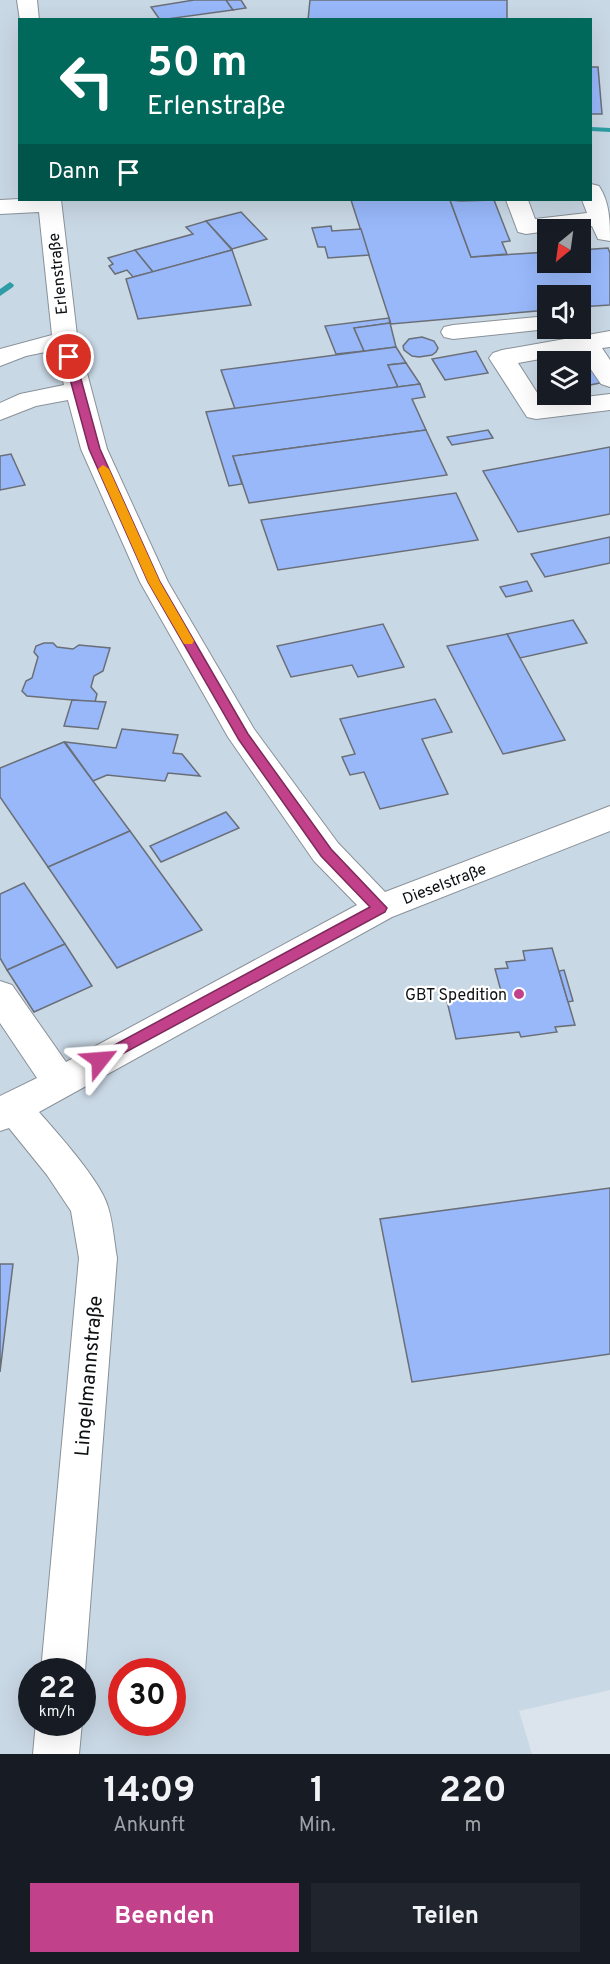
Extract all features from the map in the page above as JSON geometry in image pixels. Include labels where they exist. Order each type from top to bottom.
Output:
[{"type":"street","points":[[27,0],[29,18]]},
{"type":"street","points":[[517,201],[526,226],[605,226],[592,194]]},
{"type":"street","points":[[0,207],[49,202]]},
{"type":"street","name":"Erlenstraße","points":[[49,202],[65,340],[94,449],[154,582],[243,737],[326,852],[380,908]]},
{"type":"street","points":[[556,351],[592,334],[610,318]]},
{"type":"street","points":[[453,332],[537,325]]},
{"type":"street","points":[[592,334],[610,378]]},
{"type":"street","points":[[0,358],[18,350],[65,340]]},
{"type":"street","points":[[537,356],[502,358],[536,411],[557,405]]},
{"type":"street","points":[[0,411],[29,400],[78,390]]},
{"type":"street","points":[[591,401],[610,402]]},
{"type":"street","name":"Dieselstraße","points":[[7,1112],[380,908],[610,818]]},
{"type":"street","points":[[0,995],[60,1082]]},
{"type":"street","name":"Lingelmannstraße","points":[[7,1112],[60,1164],[89,1206],[98,1258],[64,1658]]},
{"type":"street","points":[[56,1754],[58,1736]]},
{"type":"shaded area","points":[[0,0],[610,0],[610,1690],[519,1711],[532,1754],[0,1754]]},
{"type":"building","points":[[194,0],[226,0],[233,10],[159,18],[151,7]]},
{"type":"building","points":[[226,0],[241,0],[246,8],[233,10]]},
{"type":"building","points":[[310,0],[507,0],[507,18],[308,18]]},
{"type":"building","points":[[592,67],[598,67],[602,114],[592,114]]},
{"type":"building","points":[[351,201],[450,201],[471,257],[537,253],[537,273],[591,273],[591,249],[608,248],[610,253],[610,305],[591,306],[591,285],[537,285],[537,311],[391,324]]},
{"type":"building","points":[[450,201],[494,201],[510,241],[502,242],[507,254],[471,257]]},
{"type":"building","points":[[241,212],[267,239],[232,249],[206,221]]},
{"type":"building","points":[[206,221],[232,250],[153,272],[135,250],[193,234],[186,227]]},
{"type":"building","points":[[331,226],[332,231],[361,229],[369,255],[328,258],[325,247],[318,247],[312,228]]},
{"type":"building","points":[[135,250],[153,272],[133,277],[127,270],[115,274],[109,266],[113,264],[108,258]]},
{"type":"building","points":[[232,250],[251,305],[138,319],[126,279]]},
{"type":"building","points":[[389,318],[390,323],[354,328],[364,351],[336,354],[325,326]]},
{"type":"building","points":[[390,323],[396,347],[364,351],[354,328]]},
{"type":"building","points":[[422,337],[434,341],[438,348],[436,352],[419,357],[412,356],[404,350],[403,346],[409,339]]},
{"type":"building","points":[[396,347],[406,363],[388,365],[398,387],[235,409],[221,370]]},
{"type":"building","points":[[476,351],[488,373],[445,380],[432,359]]},
{"type":"building","points":[[610,362],[610,381],[591,385],[591,366]]},
{"type":"building","points":[[406,363],[420,384],[398,387],[388,365]]},
{"type":"building","points":[[420,384],[425,397],[412,399],[426,430],[233,456],[242,484],[229,486],[206,412]]},
{"type":"building","points":[[426,430],[447,475],[249,503],[233,456]]},
{"type":"building","points":[[488,430],[493,438],[452,445],[447,437]]},
{"type":"building","points":[[610,447],[610,514],[518,532],[483,471]]},
{"type":"building","points":[[11,454],[25,485],[0,490],[0,456]]},
{"type":"building","points":[[456,493],[478,540],[278,570],[261,520]]},
{"type":"building","points":[[610,537],[610,563],[545,577],[531,554]]},
{"type":"building","points":[[527,581],[532,591],[506,597],[500,587]]},
{"type":"building","points":[[573,620],[587,643],[520,658],[507,634]]},
{"type":"building","points":[[383,624],[404,667],[358,677],[352,665],[291,677],[277,646]]},
{"type":"building","points":[[507,634],[565,740],[503,754],[447,646]]},
{"type":"building","points":[[53,643],[57,647],[73,649],[79,645],[110,648],[103,671],[94,676],[91,687],[97,694],[95,702],[27,696],[22,691],[26,681],[32,678],[38,657],[34,652],[36,646]]},
{"type":"building","points":[[435,699],[452,732],[422,739],[448,794],[380,809],[364,772],[350,775],[342,757],[355,754],[340,719]]},
{"type":"building","points":[[72,700],[106,702],[98,729],[64,726]]},
{"type":"building","points":[[122,729],[178,735],[173,753],[182,754],[200,776],[168,773],[165,781],[107,775],[93,781],[65,742],[116,748]]},
{"type":"building","points":[[64,742],[130,831],[48,867],[0,797],[0,768]]},
{"type":"building","points":[[226,812],[239,828],[161,862],[150,846]]},
{"type":"building","points":[[130,831],[202,930],[117,968],[48,867]]},
{"type":"building","points":[[24,883],[65,944],[7,970],[0,958],[0,894]]},
{"type":"building","points":[[65,944],[92,986],[34,1012],[7,970]]},
{"type":"building","name":"GBT Spedition","points":[[552,948],[575,1025],[555,1027],[557,1032],[521,1037],[519,1032],[456,1039],[446,997],[501,991],[495,969],[508,968],[506,962],[525,960],[523,951]]},
{"type":"building","points":[[564,970],[573,1001],[568,1002],[559,971]]},
{"type":"building","points":[[610,1188],[610,1354],[412,1382],[380,1219]]},
{"type":"building","points":[[0,1264],[13,1264],[0,1372]]},
{"type":"waterway","points":[[592,129],[608,130]]},
{"type":"waterway","points":[[0,293],[10,285]]},
{"type":"slow traffic","points":[[103,469],[154,582],[188,641]]},
{"type":"place","name":"GBT Spedition","points":[[519,994]]},
{"type":"route","points":[[69,357],[94,449],[154,582],[243,737],[326,852],[380,908],[100,1060]]}]
